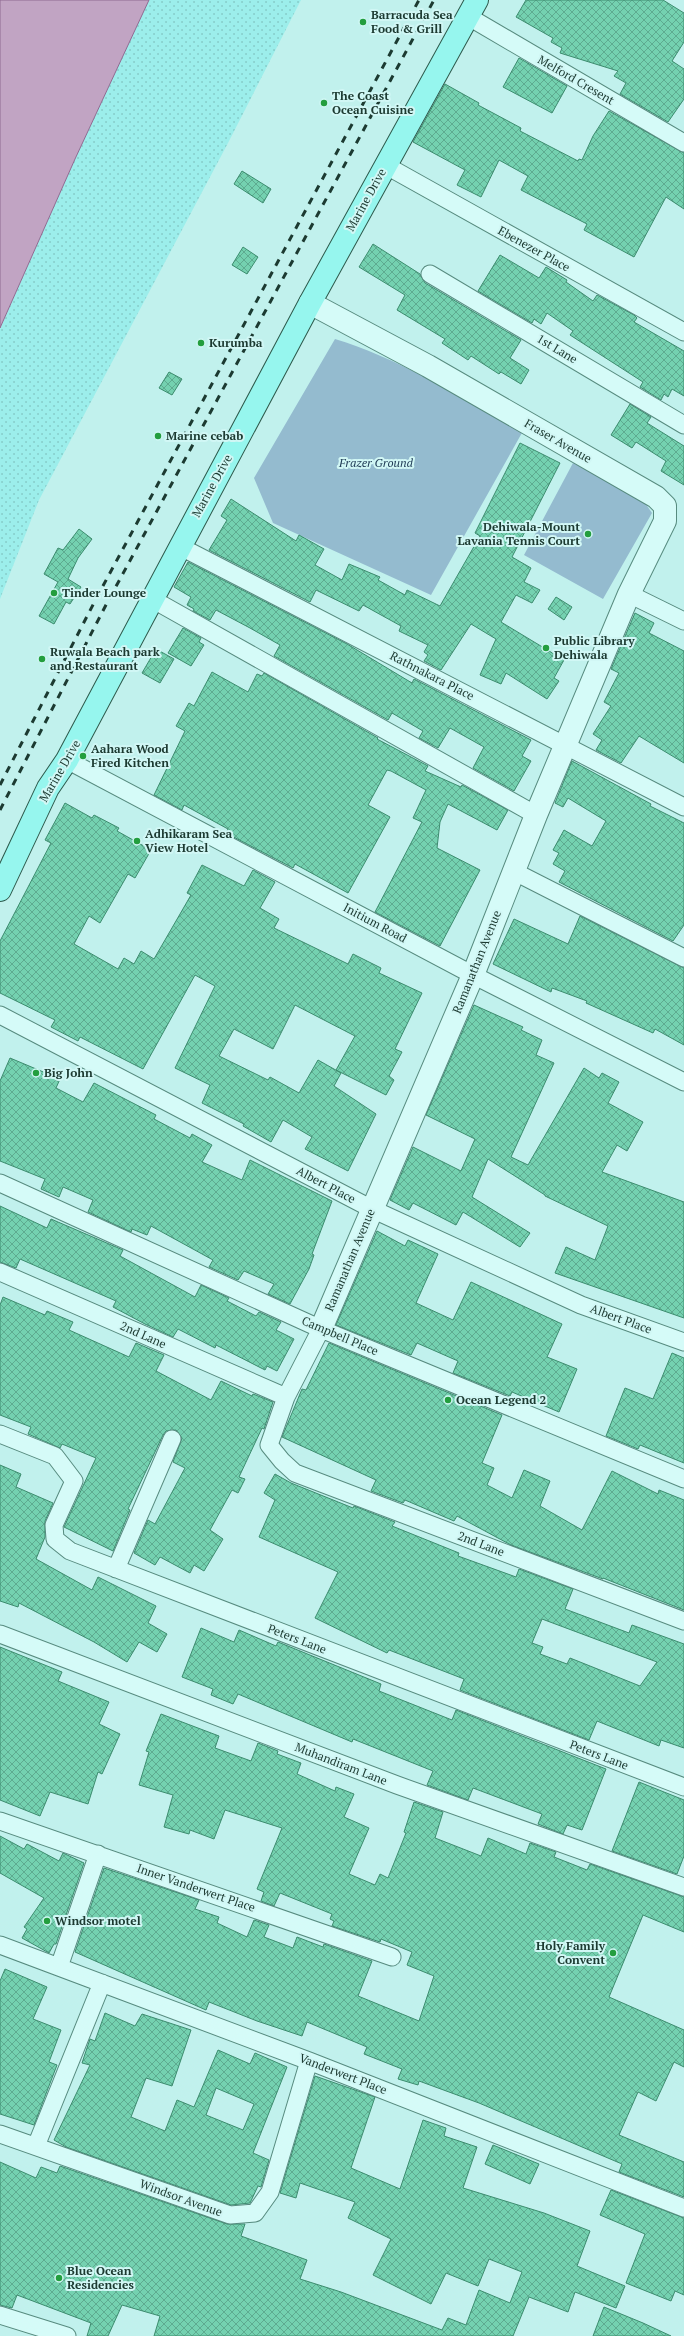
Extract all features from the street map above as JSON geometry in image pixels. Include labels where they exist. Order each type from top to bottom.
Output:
[{"type":"main road","name":"Marine Drive","points":[[0,890],[48,788],[67,760],[179,546],[385,164],[473,8]]},
{"type":"street","name":"Melford Cresent","points":[[473,8],[684,143]]},
{"type":"street","name":"Ebenezer Place","points":[[385,164],[684,332]]},
{"type":"street","name":"1st Lane","points":[[430,274],[684,425]]},
{"type":"street","name":"Fraser Avenue","points":[[310,303],[435,370],[656,497],[665,506],[665,521],[629,594]]},
{"type":"street","name":"Rathnakara Place","points":[[179,546],[566,744],[684,807]]},
{"type":"street","points":[[629,594],[684,621]]},
{"type":"street","name":"Ramanathan Avenue","points":[[321,1329],[473,975],[513,871],[629,594]]},
{"type":"street","points":[[152,599],[536,815]]},
{"type":"street","name":"Initium Road","points":[[67,760],[473,975],[684,1082]]},
{"type":"street","points":[[513,871],[684,958]]},
{"type":"street","name":"Albert Place","points":[[0,1015],[372,1209],[582,1304],[684,1342]]},
{"type":"street","name":"Campbell Place","points":[[0,1183],[321,1329],[684,1479]]},
{"type":"street","name":"2nd Lane","points":[[0,1272],[286,1397],[269,1445],[282,1461],[295,1473],[684,1621]]},
{"type":"street","points":[[286,1397],[321,1329]]},
{"type":"street","name":"Peters Lane","points":[[0,1434],[55,1456],[74,1481],[54,1525],[56,1539],[70,1551],[684,1787]]},
{"type":"street","points":[[116,1569],[172,1439]]},
{"type":"street","name":"Muhandiram Lane","points":[[0,1634],[397,1785],[684,1887]]},
{"type":"street","name":"Inner Vanderwert Place","points":[[0,1821],[392,1957]]},
{"type":"street","points":[[60,1967],[98,1854]]},
{"type":"street","name":"Vanderwert Place","points":[[0,1945],[309,2061],[684,2208]]},
{"type":"street","points":[[36,2146],[102,1983]]},
{"type":"street","name":"Windsor Avenue","points":[[0,2134],[230,2215],[255,2213],[270,2192],[309,2061]]},
{"type":"street","points":[[0,2315],[67,2336]]},
{"type":"sand","points":[[149,0],[301,0],[228,143],[39,500],[0,599],[0,329],[75,159]]},
{"type":"green space","name":"Frazer Ground","points":[[335,339],[359,347],[407,368],[523,431],[431,595],[273,523],[254,478]]},
{"type":"green space","name":"Dehiwala-Mount Lavania Tennis Court","points":[[573,463],[643,500],[652,513],[603,599],[524,555]]},
{"type":"shaded area","points":[[0,0],[149,0],[75,159],[0,328]]},
{"type":"building","points":[[526,0],[663,0],[684,13],[684,42],[672,61],[684,69],[684,99],[668,122],[620,94],[626,83],[614,76],[618,71],[560,53],[562,48],[551,42],[553,38],[516,17]]},
{"type":"building","points":[[519,58],[567,86],[552,113],[503,87]]},
{"type":"building","points":[[445,84],[479,103],[478,105],[521,128],[520,131],[578,161],[579,159],[582,160],[593,136],[609,111],[684,153],[684,209],[666,197],[634,257],[584,230],[587,224],[521,190],[528,176],[499,160],[481,197],[457,185],[465,170],[413,142]]},
{"type":"building","points":[[242,171],[271,189],[263,203],[234,184]]},
{"type":"building","points":[[373,244],[420,274],[425,283],[521,340],[510,358],[529,370],[521,384],[501,372],[499,374],[471,356],[468,360],[442,343],[445,339],[397,310],[405,295],[359,267]]},
{"type":"building","points":[[243,247],[258,257],[247,274],[232,265]]},
{"type":"building","points":[[500,255],[539,278],[546,267],[567,280],[566,282],[593,301],[597,295],[634,315],[637,318],[634,322],[684,351],[684,396],[672,389],[668,397],[664,394],[661,400],[640,387],[643,382],[570,335],[573,331],[547,313],[541,324],[534,319],[532,323],[478,291]]},
{"type":"building","points":[[169,372],[182,379],[172,395],[159,388]]},
{"type":"building","points":[[630,404],[651,417],[647,423],[684,446],[684,485],[661,471],[666,461],[636,442],[632,448],[611,435]]},
{"type":"building","points":[[520,443],[560,463],[512,557],[531,568],[524,582],[540,590],[532,603],[516,595],[501,622],[564,660],[554,678],[559,681],[547,699],[506,673],[501,684],[480,675],[496,639],[471,624],[441,670],[424,661],[428,655],[424,652],[428,645],[399,631],[401,626],[363,605],[359,611],[316,590],[310,602],[209,550],[227,520],[221,516],[231,499],[296,541],[299,535],[324,549],[315,565],[342,580],[349,564],[380,577],[378,580],[405,595],[407,590],[440,606],[480,536],[475,533]]},
{"type":"building","points":[[79,529],[92,539],[78,558],[68,579],[81,587],[70,604],[66,602],[54,624],[39,616],[58,582],[44,574],[58,548],[63,550]]},
{"type":"building","points":[[188,562],[347,644],[412,683],[414,679],[531,740],[522,756],[531,761],[514,791],[473,768],[484,747],[450,728],[438,748],[419,738],[423,731],[392,713],[388,720],[274,656],[280,645],[250,628],[216,610],[210,620],[193,611],[194,609],[187,605],[191,597],[174,587]]},
{"type":"building","points":[[556,597],[572,607],[564,620],[548,609]]},
{"type":"building","points":[[635,613],[654,623],[649,633],[684,651],[684,763],[639,736],[621,763],[596,750],[602,740],[593,734],[611,706],[604,702],[619,673],[611,669]]},
{"type":"building","points":[[183,628],[201,638],[199,642],[204,645],[191,666],[168,653]]},
{"type":"building","points":[[156,649],[174,659],[160,683],[142,673]]},
{"type":"building","points":[[212,672],[248,692],[257,674],[262,676],[264,673],[378,738],[377,739],[428,766],[425,771],[461,787],[462,785],[508,810],[497,830],[448,804],[440,822],[437,848],[480,870],[440,946],[375,912],[422,822],[413,818],[426,790],[391,771],[387,770],[368,805],[390,817],[348,893],[295,864],[293,868],[226,833],[228,829],[184,805],[182,810],[154,795],[185,731],[176,726],[189,703],[194,706]]},
{"type":"building","points":[[572,761],[651,804],[650,806],[684,823],[684,925],[673,941],[559,882],[565,871],[553,864],[559,853],[553,850],[564,830],[592,846],[606,821],[568,798],[563,807],[555,803]]},
{"type":"building","points":[[65,803],[92,818],[94,815],[119,828],[117,831],[151,850],[135,878],[128,874],[100,923],[89,916],[74,944],[118,969],[124,958],[134,964],[141,951],[154,959],[191,895],[187,893],[202,865],[244,886],[253,870],[275,882],[260,908],[279,919],[274,928],[348,964],[353,954],[381,968],[379,973],[422,993],[395,1049],[402,1052],[389,1076],[394,1080],[386,1095],[336,1070],[355,1036],[295,1005],[273,1049],[234,1029],[219,1056],[268,1080],[270,1077],[299,1093],[318,1060],[341,1073],[334,1086],[376,1114],[348,1171],[305,1149],[312,1137],[283,1120],[271,1142],[243,1126],[244,1124],[202,1103],[210,1085],[175,1068],[215,986],[195,975],[143,1069],[80,1037],[78,1041],[51,1027],[55,1020],[0,993],[0,941],[51,843],[45,840]]},
{"type":"building","points":[[580,916],[684,968],[684,1045],[655,1029],[653,1033],[586,1003],[587,1001],[552,988],[551,992],[493,964],[514,919],[568,944]]},
{"type":"building","points":[[474,1005],[523,1027],[521,1030],[542,1040],[536,1055],[554,1063],[511,1157],[528,1165],[584,1068],[599,1078],[602,1073],[619,1082],[608,1103],[643,1122],[627,1151],[617,1145],[602,1172],[684,1202],[684,1318],[555,1273],[566,1247],[595,1260],[608,1226],[545,1196],[488,1159],[472,1197],[530,1233],[520,1247],[463,1212],[456,1225],[413,1203],[409,1210],[390,1200],[413,1147],[461,1171],[475,1139],[426,1115]]},
{"type":"building","points":[[10,1058],[60,1079],[56,1088],[83,1102],[94,1083],[156,1115],[154,1119],[190,1138],[192,1134],[212,1145],[202,1162],[242,1180],[250,1160],[332,1201],[312,1254],[314,1255],[309,1269],[290,1304],[268,1294],[274,1284],[244,1271],[238,1280],[209,1267],[213,1260],[151,1226],[147,1235],[132,1229],[131,1232],[88,1212],[93,1200],[63,1187],[59,1197],[41,1189],[45,1179],[0,1161],[0,1081]]},
{"type":"building","points":[[0,1206],[47,1228],[51,1219],[123,1250],[120,1256],[195,1297],[201,1285],[229,1298],[227,1301],[256,1316],[259,1312],[281,1322],[276,1330],[294,1339],[277,1371],[267,1366],[265,1370],[216,1345],[215,1348],[178,1329],[173,1337],[113,1307],[116,1301],[20,1259],[16,1268],[0,1262]]},
{"type":"building","points":[[377,1231],[405,1246],[408,1240],[438,1254],[416,1303],[453,1320],[471,1282],[562,1324],[547,1357],[577,1369],[559,1412],[512,1392],[510,1396],[453,1373],[458,1361],[417,1343],[411,1355],[336,1325]]},
{"type":"building","points":[[3,1297],[45,1315],[47,1311],[73,1322],[69,1330],[129,1357],[136,1343],[164,1355],[156,1371],[211,1400],[221,1381],[252,1396],[253,1394],[273,1402],[264,1429],[262,1428],[239,1477],[245,1479],[238,1493],[232,1490],[210,1530],[223,1539],[204,1571],[194,1565],[190,1573],[160,1557],[155,1565],[134,1553],[148,1520],[155,1524],[185,1468],[173,1462],[182,1438],[176,1430],[166,1431],[163,1435],[128,1509],[130,1510],[113,1551],[64,1527],[96,1458],[62,1444],[60,1448],[28,1434],[31,1427],[0,1415],[0,1305]]},
{"type":"building","points":[[329,1343],[502,1415],[482,1463],[494,1468],[487,1485],[512,1498],[524,1470],[550,1481],[540,1506],[582,1530],[612,1471],[658,1494],[659,1490],[684,1500],[684,1610],[603,1578],[511,1545],[457,1516],[454,1521],[405,1500],[403,1503],[371,1491],[376,1480],[282,1437],[302,1389],[306,1390]]},
{"type":"building","points":[[672,1353],[684,1358],[684,1463],[640,1445],[638,1449],[606,1436],[625,1388],[653,1399]]},
{"type":"building","points":[[0,1465],[21,1474],[16,1487],[53,1503],[45,1521],[45,1537],[36,1559],[92,1590],[98,1577],[156,1606],[148,1623],[167,1634],[157,1652],[139,1642],[127,1662],[94,1642],[19,1603],[18,1607],[0,1601]]},
{"type":"building","points":[[275,1474],[291,1483],[353,1508],[354,1506],[395,1522],[392,1526],[459,1553],[458,1556],[516,1577],[519,1569],[573,1589],[565,1609],[629,1633],[632,1625],[684,1644],[684,1748],[661,1740],[659,1746],[597,1721],[589,1740],[460,1690],[464,1679],[389,1650],[387,1653],[315,1618],[338,1572],[259,1537],[275,1500],[264,1493]],"holes":[[[542,1619],[657,1662],[640,1686],[570,1658],[567,1664],[540,1654],[543,1647],[532,1643]]]},
{"type":"building","points":[[201,1628],[234,1642],[239,1630],[276,1646],[278,1642],[381,1684],[379,1691],[452,1720],[456,1710],[606,1769],[582,1830],[567,1825],[563,1834],[538,1824],[542,1814],[473,1788],[468,1800],[427,1785],[433,1771],[353,1739],[352,1742],[238,1694],[233,1704],[211,1695],[213,1689],[182,1677]]},
{"type":"building","points":[[0,1647],[62,1672],[58,1681],[109,1702],[99,1724],[120,1734],[102,1774],[98,1772],[88,1804],[50,1792],[40,1816],[0,1800]]},
{"type":"building","points":[[161,1714],[219,1736],[215,1748],[251,1761],[258,1743],[278,1751],[277,1754],[301,1763],[297,1774],[335,1791],[336,1787],[354,1794],[344,1817],[369,1828],[349,1874],[375,1885],[380,1874],[388,1878],[406,1833],[404,1832],[414,1802],[443,1812],[435,1838],[481,1856],[488,1838],[526,1854],[530,1843],[556,1852],[554,1857],[587,1870],[590,1864],[684,1897],[684,1932],[643,1915],[609,1997],[684,2030],[684,2067],[674,2062],[656,2101],[638,2092],[619,2135],[684,2162],[684,2197],[619,2172],[622,2164],[479,2103],[419,2081],[418,2085],[398,2079],[402,2069],[364,2054],[367,2047],[307,2022],[302,2036],[257,2021],[209,2002],[206,2010],[75,1952],[104,1868],[199,1900],[195,1909],[219,1917],[217,1923],[247,1937],[254,1920],[269,1925],[264,1937],[293,1948],[297,1937],[323,1947],[324,1944],[372,1961],[358,1996],[419,2021],[434,1976],[407,1965],[412,1952],[381,1939],[380,1942],[332,1926],[334,1921],[330,1919],[332,1914],[280,1893],[274,1906],[261,1901],[264,1892],[257,1889],[282,1828],[225,1810],[214,1839],[190,1830],[189,1834],[164,1827],[173,1795],[139,1785],[149,1752],[146,1751]]},
{"type":"building","points":[[639,1782],[684,1800],[684,1856],[677,1874],[612,1851]]},
{"type":"building","points":[[0,1836],[24,1849],[27,1844],[59,1861],[63,1853],[84,1863],[56,1944],[54,1944],[49,1953],[22,1938],[27,1929],[24,1927],[44,1898],[0,1873]]},
{"type":"building","points":[[5,1969],[47,1987],[33,2019],[61,2030],[49,2062],[57,2065],[34,2125],[0,2114],[0,1981]]},
{"type":"building","points":[[105,2013],[135,2026],[142,2014],[191,2030],[172,2086],[146,2078],[131,2117],[165,2131],[177,2100],[194,2107],[218,2050],[250,2064],[255,2053],[287,2067],[253,2153],[269,2160],[261,2187],[258,2186],[250,2203],[231,2205],[66,2147],[54,2140],[90,2065],[82,2063],[90,2039],[95,2041]],"holes":[[[216,2088],[254,2104],[243,2130],[206,2115]]]},
{"type":"building","points":[[315,2076],[375,2097],[351,2168],[400,2189],[423,2120],[446,2128],[444,2136],[477,2147],[463,2188],[544,2213],[590,2231],[577,2266],[625,2286],[616,2308],[575,2292],[568,2312],[529,2297],[513,2336],[154,2336],[160,2316],[122,2305],[108,2336],[87,2336],[91,2323],[17,2295],[12,2308],[0,2305],[0,2162],[36,2178],[41,2167],[57,2173],[60,2166],[227,2224],[245,2224],[241,2236],[307,2260],[300,2279],[341,2292],[442,2330],[448,2318],[466,2325],[479,2290],[510,2303],[522,2272],[489,2259],[478,2286],[446,2273],[431,2304],[373,2275],[391,2239],[348,2218],[355,2202],[300,2183],[296,2198],[280,2193]]},
{"type":"building","points":[[493,2145],[539,2164],[530,2184],[485,2164]]},
{"type":"building","points":[[611,2190],[684,2218],[684,2295],[675,2291],[671,2301],[626,2283],[645,2234],[600,2215]]},
{"type":"building","points":[[604,2307],[643,2323],[671,2336],[593,2336]]},
{"type":"railway","points":[[0,785],[97,597],[419,0]]},
{"type":"railway","points":[[0,810],[107,603],[434,0]]},
{"type":"place","name":"Barracuda Sea Food & Grill","points":[[363,22]]},
{"type":"place","name":"The Coast Ocean Cuisine","points":[[324,103]]},
{"type":"place","name":"Kurumba","points":[[201,343]]},
{"type":"place","name":"Marine cebab","points":[[158,436]]},
{"type":"place","name":"Dehiwala-Mount Lavania Tennis Court","points":[[588,534]]},
{"type":"place","name":"Tinder Lounge","points":[[54,593]]},
{"type":"place","name":"Public Library Dehiwala","points":[[546,648]]},
{"type":"place","name":"Ruwala Beach park and Restaurant","points":[[42,659]]},
{"type":"place","name":"Aahara Wood Fired Kitchen","points":[[83,756]]},
{"type":"place","name":"Adhikaram Sea View Hotel","points":[[137,841]]},
{"type":"place","name":"Big John","points":[[36,1073]]},
{"type":"place","name":"Ocean Legend 2","points":[[448,1400]]},
{"type":"place","name":"Windsor motel","points":[[47,1921]]},
{"type":"place","name":"Holy Family Convent","points":[[613,1953]]},
{"type":"place","name":"Blue Ocean Residencies","points":[[59,2278]]}]
